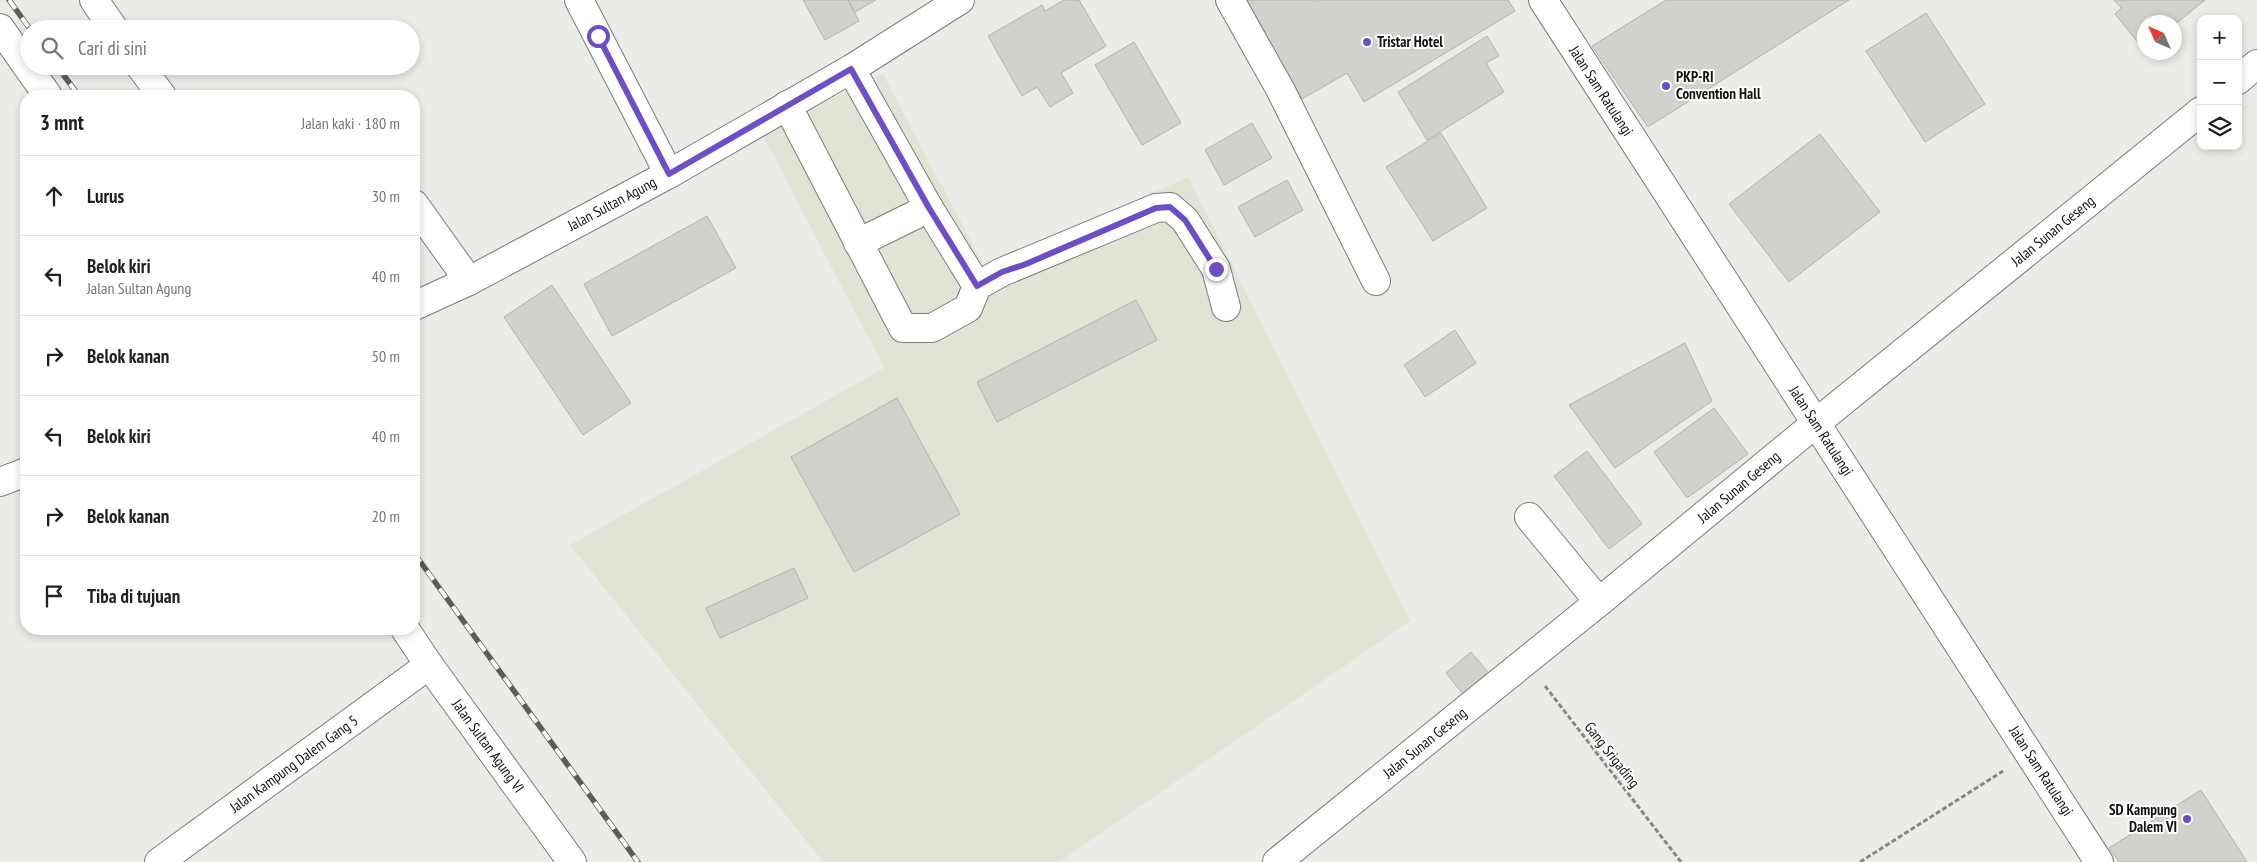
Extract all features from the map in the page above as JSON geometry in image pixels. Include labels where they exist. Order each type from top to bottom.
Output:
[{"type":"street","points":[[94,0],[108,20]]},
{"type":"street","points":[[579,0],[669,174]]},
{"type":"street","name":"Jalan Sultan Agung","points":[[420,303],[469,281],[669,174],[787,104],[851,69],[933,7],[960,0]]},
{"type":"street","points":[[1230,0],[1280,89],[1376,281]]},
{"type":"street","name":"Jalan Sam Ratulangi","points":[[1543,0],[2099,862]]},
{"type":"street","points":[[0,28],[20,56]]},
{"type":"street","points":[[2242,77],[2257,64]]},
{"type":"street","points":[[851,69],[929,208],[977,286]]},
{"type":"street","points":[[33,75],[44,90]]},
{"type":"street","points":[[147,75],[158,90]]},
{"type":"street","points":[[787,104],[903,328],[932,328],[968,308],[977,286],[1002,272],[1156,208],[1170,207],[1185,220],[1216,269],[1226,306]]},
{"type":"street","name":"Jalan Sunan Geseng","points":[[1277,862],[1599,602],[2197,113]]},
{"type":"street","points":[[858,242],[929,208]]},
{"type":"street","points":[[420,212],[469,281]]},
{"type":"street","points":[[0,482],[20,474]]},
{"type":"street","points":[[1529,517],[1599,602]]},
{"type":"street","name":"Jalan Sultan Agung VI","points":[[409,635],[572,862]]},
{"type":"street","name":"Jalan Kampung Dalem Gang 5","points":[[159,862],[429,665]]},
{"type":"path","name":"Gang Srigading","points":[[1526,661],[1681,862]]},
{"type":"path","points":[[1860,862],[2030,754]]},
{"type":"shaded area","points":[[883,74],[983,264],[1189,177],[1410,621],[1059,862],[823,862],[570,545],[884,368],[761,132]]},
{"type":"building","points":[[803,0],[848,0],[859,21],[825,40]]},
{"type":"building","points":[[848,0],[876,0],[855,12]]},
{"type":"building","points":[[1064,0],[1079,0],[1106,46],[1061,73],[1073,93],[1050,107],[1037,87],[1022,96],[988,36],[1042,5],[1045,11]]},
{"type":"building","name":"Tristar Hotel","points":[[1247,0],[1316,0],[1317,2],[1320,0],[1508,0],[1515,11],[1364,102],[1347,73],[1302,99]]},
{"type":"building","name":"PKP-RI Convention Hall","points":[[1666,0],[1849,0],[1648,127],[1592,46]]},
{"type":"building","points":[[2114,0],[2205,0],[2182,19],[2182,15],[2137,15],[2137,41],[2115,14],[2121,8]]},
{"type":"building","points":[[1926,13],[1985,104],[1925,142],[1866,51]]},
{"type":"building","points":[[1487,36],[1499,56],[1486,63],[1504,92],[1427,140],[1398,92]]},
{"type":"building","points":[[1134,42],[1181,123],[1142,145],[1095,65]]},
{"type":"building","points":[[1252,123],[1272,158],[1224,185],[1205,150]]},
{"type":"building","points":[[1441,133],[1487,208],[1433,241],[1386,167]]},
{"type":"building","points":[[1820,134],[1880,212],[1789,282],[1729,204]]},
{"type":"building","points":[[1287,180],[1303,210],[1255,237],[1238,207]]},
{"type":"building","points":[[707,216],[736,268],[612,336],[584,284]]},
{"type":"building","points":[[552,285],[631,403],[583,435],[504,317]]},
{"type":"building","points":[[1136,300],[1157,340],[997,422],[977,382]]},
{"type":"building","points":[[1455,330],[1476,363],[1425,397],[1404,365]]},
{"type":"building","points":[[1685,343],[1712,401],[1615,468],[1569,405]]},
{"type":"building","points":[[897,398],[960,514],[854,572],[791,457]]},
{"type":"building","points":[[1714,408],[1748,454],[1687,498],[1654,452]]},
{"type":"building","points":[[1587,451],[1642,524],[1609,549],[1554,476]]},
{"type":"building","points":[[794,568],[808,598],[720,638],[706,608]]},
{"type":"building","points":[[1471,652],[1493,678],[1467,699],[1446,673]]},
{"type":"building","name":"SD Kampung Dalem VI","points":[[2201,790],[2247,862],[2119,862],[2109,848]]},
{"type":"railway","points":[[9,0],[23,20]]},
{"type":"railway","points":[[64,75],[75,90]]},
{"type":"railway","points":[[420,561],[638,862]]},
{"type":"place","name":"Tristar Hotel","points":[[1367,42]]},
{"type":"place","name":"PKP-RI Convention Hall","points":[[1666,86]]},
{"type":"place","name":"SD Kampung Dalem VI","points":[[2187,819]]},
{"type":"route","points":[[598,36],[669,174],[787,104],[851,69],[929,208],[977,286],[1002,272],[1026,264],[1156,208],[1170,207],[1185,220],[1216,269]]}]
